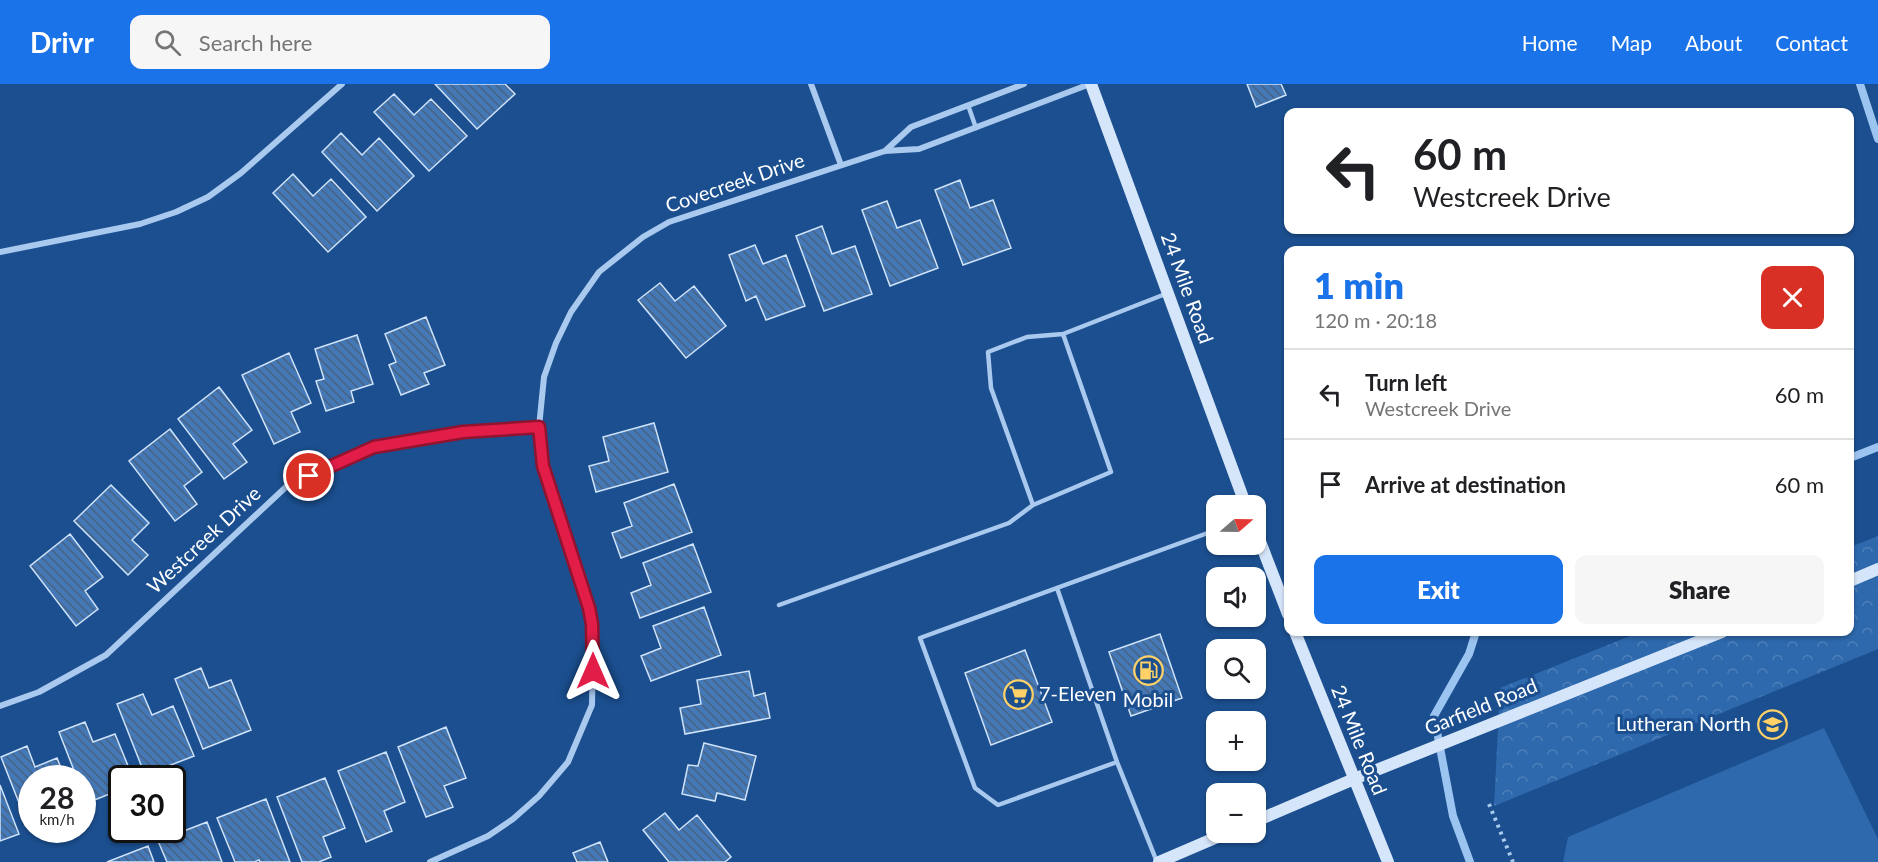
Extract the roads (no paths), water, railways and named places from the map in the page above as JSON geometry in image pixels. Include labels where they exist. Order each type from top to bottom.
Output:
[{"type":"street","points":[[0,252],[140,224],[176,212],[208,196],[241,173],[342,84]]},
{"type":"street","points":[[811,84],[841,165]]},
{"type":"street","name":"Covecreek Drive","points":[[885,151],[911,127],[1024,84]]},
{"type":"street","name":"Covecreek Drive","points":[[539,427],[544,377],[556,343],[571,312],[599,272],[654,229],[675,219],[885,151],[919,149],[1090,84]]},
{"type":"street","name":"24 Mile Road","points":[[1090,84],[1242,495]]},
{"type":"street","points":[[430,862],[488,836],[513,819],[539,796],[568,762],[592,705],[594,654],[589,608],[543,466],[539,427]]},
{"type":"street","name":"Westcreek Drive","points":[[0,706],[39,692],[106,655],[287,486],[374,447],[463,432],[539,427]]},
{"type":"street","points":[[1265,555],[1284,604]]},
{"type":"street","points":[[1854,579],[1878,569]]},
{"type":"street","name":"24 Mile Road","points":[[1297,636],[1388,862]]},
{"type":"street","name":"Garfield Road","points":[[1266,817],[1354,779],[1712,636]]},
{"type":"street","points":[[1158,862],[1206,841]]},
{"type":"lane","points":[[968,105],[976,128]]},
{"type":"lane","points":[[1033,505],[991,388],[988,352],[1027,337],[1063,334],[1168,293]]},
{"type":"lane","points":[[779,605],[1009,523],[1033,505],[1111,472],[1063,334]]},
{"type":"lane","points":[[1117,762],[998,805],[975,788],[920,638],[1206,534]]},
{"type":"lane","points":[[1057,588],[1117,762],[1158,862]]},
{"type":"waterway","points":[[1860,84],[1878,139]]},
{"type":"waterway","points":[[1854,456],[1878,447]]},
{"type":"waterway","points":[[1470,862],[1453,816],[1434,716],[1469,654],[1475,636]]},
{"type":"place","name":"Mobil","points":[[1148,670]]},
{"type":"place","name":"7-Eleven","points":[[1018,694]]},
{"type":"place","name":"Lutheran North","points":[[1772,724]]}]
